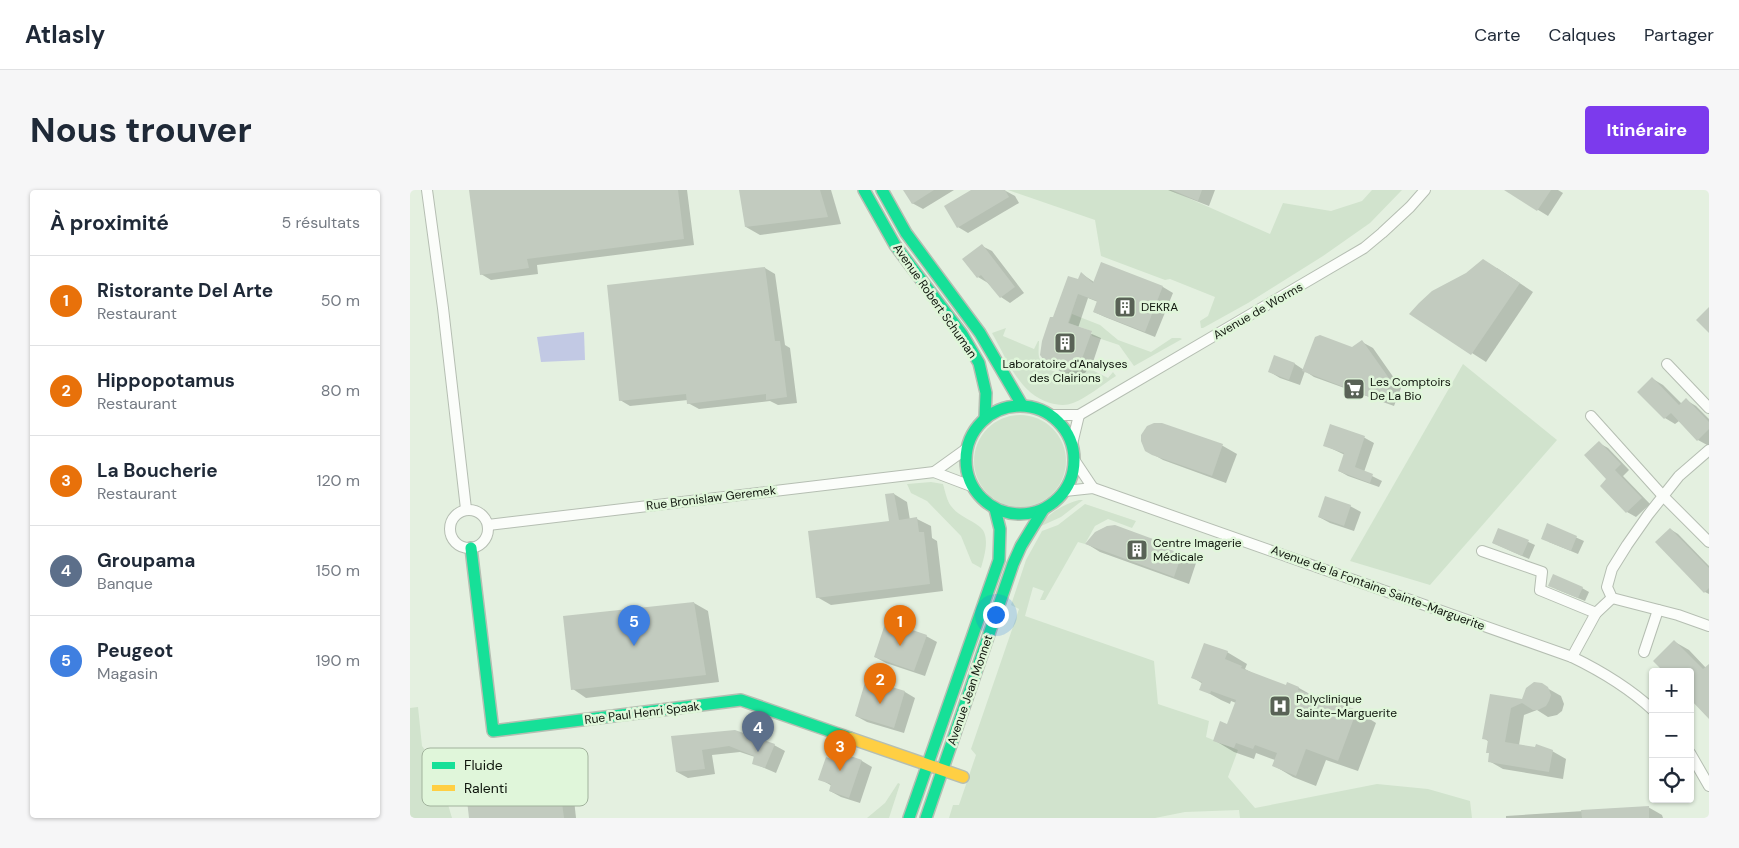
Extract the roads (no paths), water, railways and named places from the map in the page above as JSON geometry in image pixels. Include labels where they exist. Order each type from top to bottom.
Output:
[{"type":"street","points":[[427,190],[443,308],[466,509]]},
{"type":"street","name":"Avenue Robert Schuman","points":[[864,190],[895,245],[962,334],[979,363],[986,393],[985,418]]},
{"type":"street","name":"Avenue Robert Schuman","points":[[882,190],[906,233],[980,332],[1022,405]]},
{"type":"street","name":"Avenue de Worms","points":[[1079,415],[1364,248],[1403,214],[1425,190]]},
{"type":"street","points":[[1667,364],[1709,408]]},
{"type":"street","points":[[1022,405],[1037,408],[1051,415],[1064,428],[1072,444],[1074,461],[1065,491],[1056,502],[1043,510],[1027,514],[1011,514],[995,509],[982,499],[971,486],[965,468],[966,450],[975,428],[985,418],[996,411],[1022,405]]},
{"type":"street","points":[[1051,415],[1079,415],[1072,444]]},
{"type":"street","points":[[1591,416],[1663,496],[1709,542]]},
{"type":"street","name":"Rue Bronislaw Geremek","points":[[934,472],[966,450]]},
{"type":"street","points":[[1612,598],[1607,587],[1612,569],[1648,515],[1679,476],[1709,450]]},
{"type":"street","points":[[1074,461],[1093,488]]},
{"type":"street","name":"Rue Bronislaw Geremek","points":[[488,525],[934,472],[971,486]]},
{"type":"street","name":"Avenue de la Fontaine Sainte-Marguerite","points":[[1065,491],[1093,488],[1572,657],[1622,685],[1649,707]]},
{"type":"street","points":[[466,509],[478,511],[483,515],[488,525],[488,532],[482,543],[471,548],[459,546],[451,537],[452,519],[460,511],[466,509]]},
{"type":"street","name":"Avenue Jean Monnet","points":[[909,818],[999,560],[1000,529],[995,509]]},
{"type":"street","name":"Avenue Jean Monnet","points":[[926,818],[1013,564],[1021,546],[1043,510]]},
{"type":"street","name":"Rue Paul Henri Spaak","points":[[471,548],[493,731],[741,700],[941,771],[963,777]]},
{"type":"street","points":[[1482,551],[1542,572],[1540,590],[1596,613]]},
{"type":"street","points":[[1612,598],[1678,615],[1709,626]]},
{"type":"street","points":[[1572,657],[1596,613],[1612,598]]},
{"type":"street","points":[[1644,652],[1658,610]]},
{"type":"street","points":[[1693,758],[1709,786]]},
{"type":"water","points":[[584,332],[585,360],[541,362],[537,337]]},
{"type":"place","name":"DEKRA","points":[[1125,307]]},
{"type":"place","name":"Laboratoire d'Analyses des Clairions","points":[[1065,343]]},
{"type":"place","name":"Les Comptoirs De La Bio","points":[[1354,389]]},
{"type":"place","name":"Centre Imagerie Médicale","points":[[1137,550]]},
{"type":"place","name":"Peugeot","points":[[634,646]]},
{"type":"place","name":"Ristorante Del Arte","points":[[900,646]]},
{"type":"place","name":"Hippopotamus","points":[[880,704]]},
{"type":"place","name":"Polyclinique Sainte-Marguerite","points":[[1280,706]]},
{"type":"place","name":"Groupama","points":[[758,752]]},
{"type":"place","name":"La Boucherie","points":[[840,771]]}]
